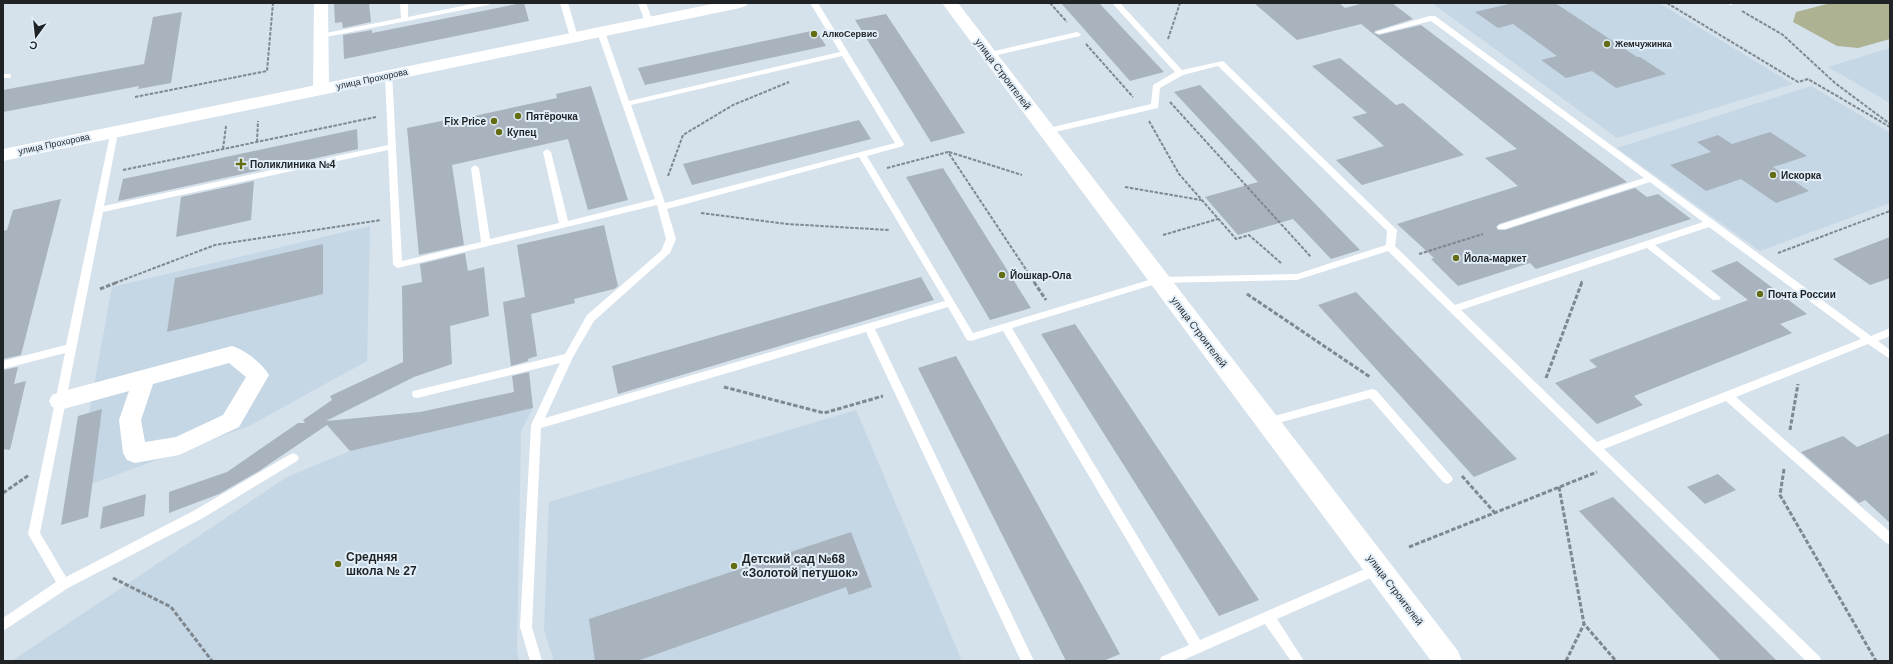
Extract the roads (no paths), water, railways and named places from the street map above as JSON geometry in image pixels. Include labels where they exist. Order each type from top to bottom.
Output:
[{"type":"main road","name":"улица Прохорова","points":[[3,155],[740,3]]},
{"type":"main road","name":"улица Строителей","points":[[950,3],[1448,661]]},
{"type":"street","points":[[320,3],[321,90]]},
{"type":"street","points":[[60,401],[144,378],[232,354],[258,375],[231,421],[179,446],[135,453],[130,420],[144,378]]},
{"type":"lane","points":[[404,3],[406,19]]},
{"type":"lane","points":[[321,36],[488,3]]},
{"type":"lane","points":[[564,3],[574,37]]},
{"type":"lane","points":[[642,3],[649,22]]},
{"type":"lane","points":[[389,76],[398,265],[564,224],[661,204],[900,144],[814,3]]},
{"type":"lane","points":[[1116,3],[1180,73]]},
{"type":"lane","points":[[1379,32],[1432,18],[1890,356]]},
{"type":"lane","points":[[536,661],[526,627],[536,425],[568,358],[590,318],[665,253],[671,239],[661,204],[600,32]]},
{"type":"lane","points":[[989,55],[1077,34]]},
{"type":"lane","points":[[626,104],[844,53]]},
{"type":"lane","points":[[1047,131],[1155,106],[1156,87],[1180,73],[1220,63],[1392,230],[1390,247]]},
{"type":"lane","points":[[64,584],[34,534],[114,132]]},
{"type":"lane","points":[[98,210],[392,147]]},
{"type":"lane","points":[[546,152],[564,224]]},
{"type":"lane","points":[[862,154],[971,338],[1159,280],[1298,277],[1390,247]]},
{"type":"lane","points":[[475,168],[486,243]]},
{"type":"lane","points":[[1502,227],[1651,179]]},
{"type":"lane","points":[[1454,309],[1710,223]]},
{"type":"lane","points":[[1648,244],[1716,298]]},
{"type":"lane","points":[[1390,247],[1815,661]]},
{"type":"lane","points":[[536,425],[951,303]]},
{"type":"lane","points":[[868,327],[1028,661]]},
{"type":"lane","points":[[1006,327],[1197,647]]},
{"type":"lane","points":[[1596,447],[1890,332]]},
{"type":"lane","points":[[3,365],[71,348]]},
{"type":"lane","points":[[417,394],[568,358]]},
{"type":"lane","points":[[1267,422],[1372,392],[1447,479]]},
{"type":"lane","points":[[1728,396],[1890,539]]},
{"type":"lane","points":[[3,626],[64,584],[199,514],[293,458]]},
{"type":"lane","points":[[1171,660],[1197,647],[1378,569]]},
{"type":"lane","points":[[1268,617],[1298,661]]},
{"type":"place","name":"АлкоСервис","points":[[814,34]]},
{"type":"place","name":"Жемчужинка","points":[[1607,44]]},
{"type":"place","name":"Пятёрочка","points":[[518,116]]},
{"type":"place","name":"Fix Price","points":[[494,121]]},
{"type":"place","name":"Купец","points":[[499,132]]},
{"type":"place","name":"Поликлиника №4","points":[[241,164]]},
{"type":"place","name":"Искорка","points":[[1773,175]]},
{"type":"place","name":"Йола-маркет","points":[[1456,258]]},
{"type":"place","name":"Йошкар-Ола","points":[[1002,275]]},
{"type":"place","name":"Почта России","points":[[1760,294]]},
{"type":"place","name":"Средняя школа № 27","points":[[338,564]]},
{"type":"place","name":"Детский сад №68 «Золотой петушок»","points":[[734,566]]}]
